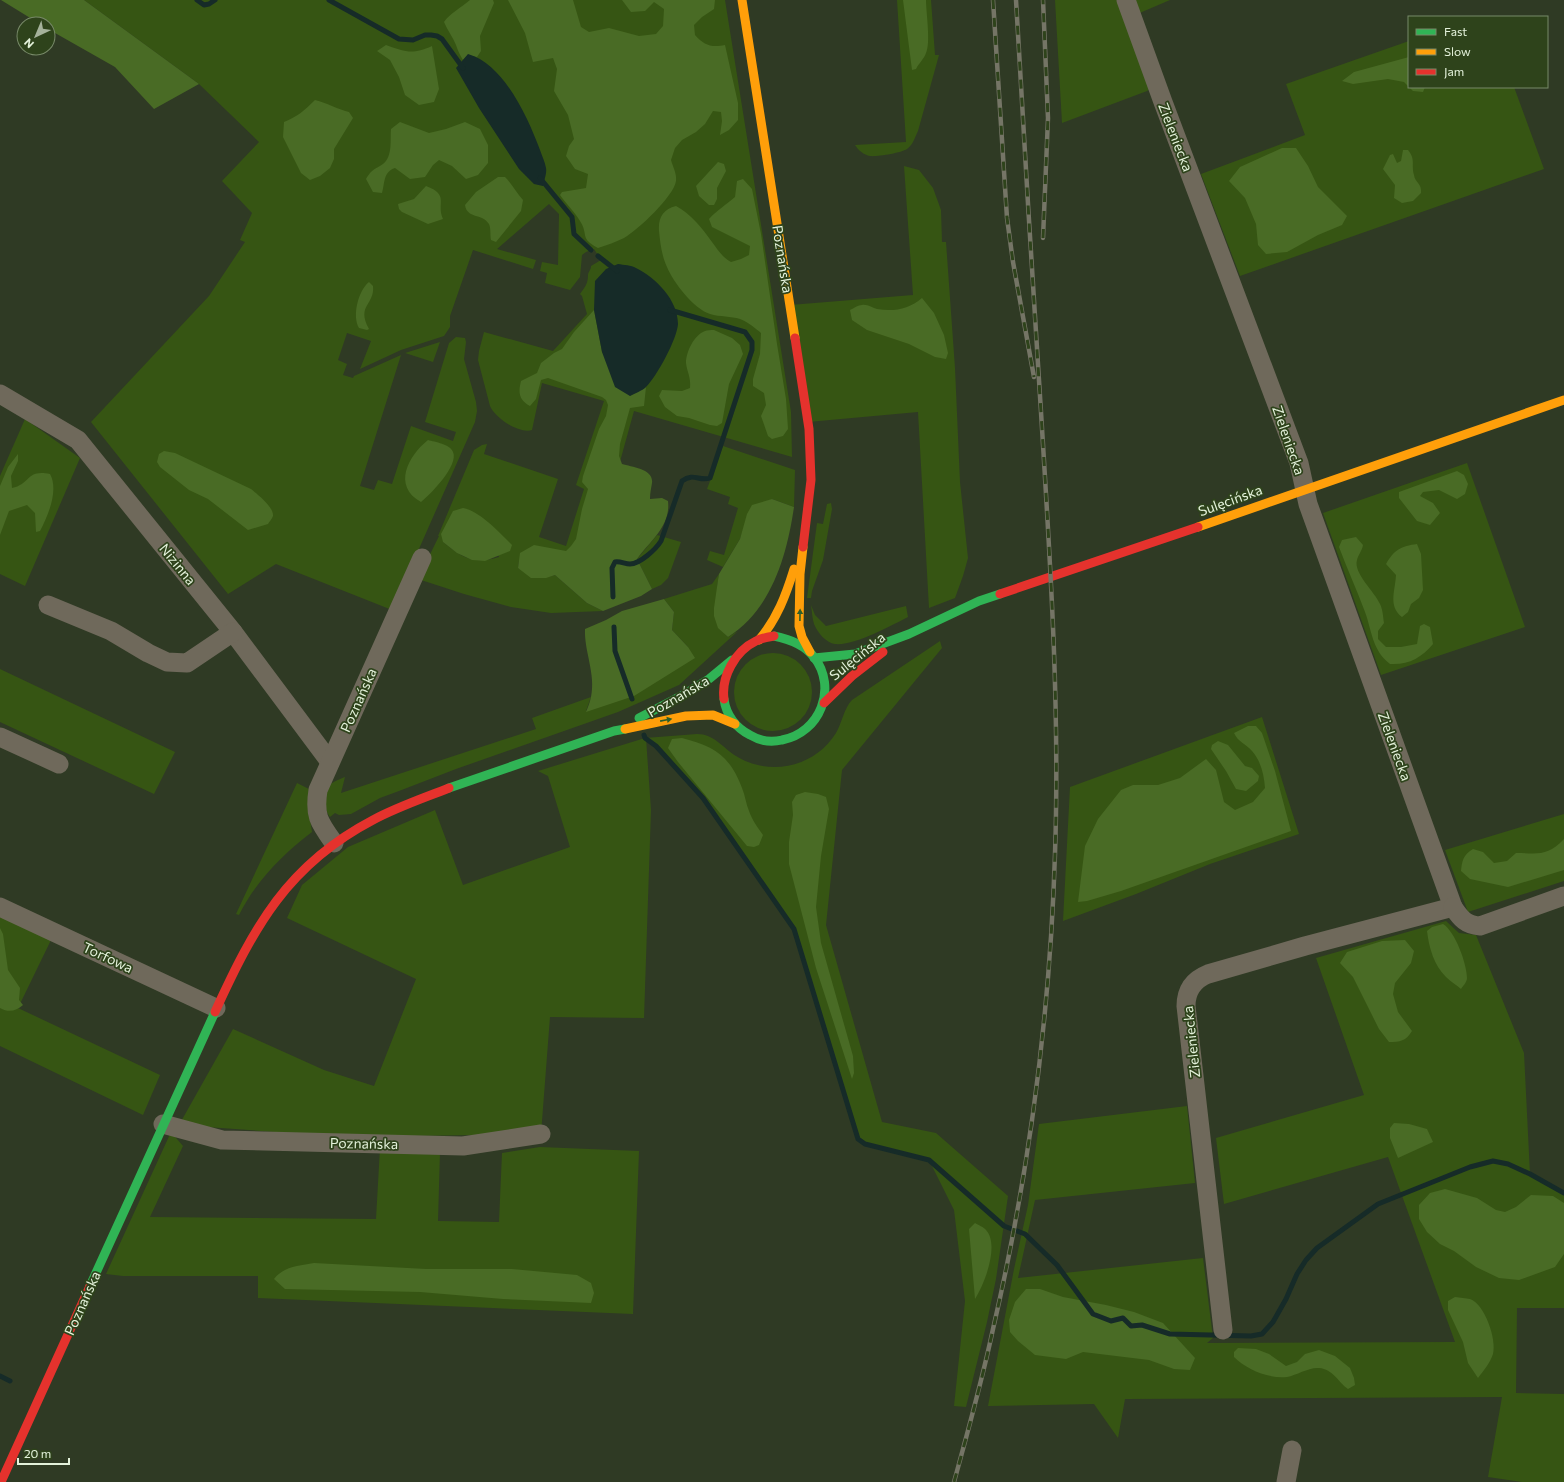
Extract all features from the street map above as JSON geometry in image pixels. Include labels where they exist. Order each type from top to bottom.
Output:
[{"type":"main road","name":"Poznańska","points":[[742,0],[809,429],[811,480],[800,574],[800,626],[802,637],[812,655]]},
{"type":"main road","name":"Sulęcińska","points":[[812,655],[834,658],[855,654],[909,634],[979,601],[1162,540],[1564,400]]},
{"type":"main road","name":"Poznańska","points":[[759,640],[773,623],[792,578],[807,520]]},
{"type":"main road","name":"Sulęcińska","points":[[824,704],[842,683],[909,634]]},
{"type":"main road","points":[[774,636],[787,638],[800,644],[812,655],[822,672],[824,704],[819,716],[811,727],[796,738],[769,742],[758,740],[735,724],[729,714],[724,698],[723,688],[730,665],[737,656],[759,640],[774,636]]},
{"type":"main road","name":"Poznańska","points":[[614,731],[709,679],[737,656]]},
{"type":"main road","name":"Poznańska","points":[[1,1482],[216,1008],[246,946],[270,908],[299,873],[334,843],[374,819],[410,803],[456,786],[614,731],[686,716],[713,715],[735,724]]},
{"type":"street","name":"Zieleniecka","points":[[1126,0],[1296,456],[1308,504],[1453,907],[1305,946],[1208,974],[1201,977],[1191,987],[1186,999],[1186,1006],[1223,1330]]},
{"type":"street","name":"Nizinna","points":[[0,394],[78,440],[233,632],[330,762]]},
{"type":"street","name":"Poznańska","points":[[334,843],[322,827],[316,810],[318,790],[422,558]]},
{"type":"street","points":[[48,605],[111,631],[148,653],[167,662],[187,663],[233,632]]},
{"type":"street","points":[[0,736],[59,764]]},
{"type":"street","points":[[1453,907],[1461,919],[1465,922],[1471,926],[1480,926],[1564,896]]},
{"type":"street","name":"Torfowa","points":[[0,907],[216,1008]]},
{"type":"street","name":"Poznańska","points":[[163,1124],[222,1140],[463,1146],[541,1134]]},
{"type":"street","points":[[1286,1482],[1292,1450]]},
{"type":"green space","points":[[1,0],[84,0],[199,84],[154,109],[115,67],[56,34],[56,16],[27,16]]},
{"type":"green space","points":[[84,0],[725,0],[791,412],[792,457],[634,411],[595,552],[519,561],[518,568],[540,577],[555,575],[587,603],[603,611],[551,613],[511,607],[418,579],[439,536],[474,450],[482,445],[487,444],[484,454],[558,479],[539,537],[566,546],[584,489],[576,485],[604,401],[542,383],[532,430],[521,430],[502,420],[493,411],[490,406],[478,360],[484,332],[553,351],[587,314],[582,296],[580,294],[587,283],[591,266],[601,260],[594,249],[582,255],[580,277],[570,290],[545,283],[547,273],[540,271],[542,262],[558,265],[559,214],[549,204],[497,249],[536,260],[533,269],[473,250],[450,316],[450,327],[444,336],[401,350],[360,369],[371,341],[347,333],[338,360],[347,364],[343,375],[353,378],[354,376],[401,355],[360,486],[374,490],[378,480],[392,484],[411,426],[453,441],[456,432],[425,422],[449,343],[456,337],[465,338],[464,359],[476,402],[477,411],[475,422],[392,610],[276,564],[228,594],[91,422],[209,296],[245,242],[240,240],[252,213],[222,181],[259,142],[199,84]],"holes":[[[443,542],[499,556],[490,559],[475,560],[463,556]]]},
{"type":"green space","points":[[470,0],[493,0],[494,3],[480,36],[481,51],[477,57],[468,55],[463,60],[444,22],[452,13]]},
{"type":"green space","points":[[508,0],[573,0],[581,27],[589,32],[609,28],[639,36],[656,34],[663,26],[664,9],[654,2],[645,11],[631,12],[622,0],[715,0],[714,9],[702,17],[694,25],[695,35],[708,45],[725,45],[738,103],[738,120],[729,130],[720,135],[722,121],[721,112],[713,111],[705,124],[696,132],[682,140],[675,148],[671,160],[676,176],[674,187],[662,204],[638,228],[624,238],[598,248],[592,245],[586,239],[583,226],[578,218],[560,195],[562,192],[586,188],[588,174],[575,169],[566,156],[569,146],[574,139],[568,115],[554,91],[557,69],[553,58],[533,62],[525,33]]},
{"type":"green space","points":[[897,0],[931,0],[935,55],[939,55],[914,141],[907,149],[900,152],[870,156],[861,152],[855,145],[906,142]]},
{"type":"green space","points":[[903,0],[926,0],[928,42],[926,53],[916,69],[912,70]]},
{"type":"green space","points":[[1055,0],[1126,0],[1157,83],[1147,91],[1062,123]]},
{"type":"green space","points":[[1129,0],[1170,0],[1135,15]]},
{"type":"green space","points":[[1408,41],[1408,88],[1514,88],[1544,169],[1240,276],[1201,174],[1305,135],[1286,84]]},
{"type":"green space","points":[[386,45],[409,52],[419,51],[432,46],[439,89],[434,102],[419,105],[405,95],[399,77],[390,60],[377,51]]},
{"type":"green space","points":[[1408,57],[1408,86],[1404,82],[1388,79],[1353,84],[1342,81],[1354,72]]},
{"type":"green space","points":[[1410,88],[1425,88],[1423,92],[1413,91]]},
{"type":"green space","points":[[315,100],[349,112],[353,118],[334,149],[334,159],[330,168],[320,176],[310,180],[301,173],[283,137],[284,122],[301,113]]},
{"type":"green space","points":[[400,122],[429,133],[465,122],[480,129],[488,145],[488,163],[478,175],[466,179],[452,166],[439,160],[433,165],[425,177],[410,179],[395,168],[386,175],[382,193],[373,192],[366,179],[372,171],[386,161],[390,152],[391,129]]},
{"type":"green space","points":[[1282,148],[1296,148],[1308,166],[1318,187],[1347,216],[1342,225],[1318,235],[1287,252],[1266,254],[1258,245],[1256,224],[1245,198],[1229,181],[1240,167]]},
{"type":"green space","points":[[1403,150],[1408,150],[1412,157],[1413,171],[1421,193],[1413,201],[1402,203],[1394,198],[1395,185],[1383,169],[1390,155],[1393,154],[1397,163],[1401,161]]},
{"type":"green space","points":[[718,162],[724,164],[726,171],[717,188],[717,199],[714,205],[709,205],[699,196],[696,186]]},
{"type":"green space","points":[[904,166],[919,170],[933,188],[941,210],[942,242],[946,242],[955,368],[960,482],[968,558],[955,598],[929,608],[918,412],[808,422],[790,305],[913,295]]},
{"type":"green space","points":[[498,177],[505,177],[523,200],[521,211],[496,242],[491,240],[489,224],[483,218],[469,212],[465,205],[476,192]]},
{"type":"green space","points":[[743,179],[752,189],[761,234],[786,399],[788,429],[783,436],[772,439],[768,436],[761,416],[766,405],[764,393],[753,386],[753,379],[760,354],[761,333],[743,320],[710,314],[697,307],[679,287],[670,273],[665,263],[659,235],[659,222],[662,215],[671,207],[676,206],[687,213],[696,222],[725,258],[731,262],[749,255],[750,246],[712,227],[709,219],[735,197],[737,181]]},
{"type":"green space","points":[[426,186],[433,189],[440,196],[441,213],[443,219],[428,224],[402,212],[399,209],[398,204],[414,199]]},
{"type":"green space","points":[[369,282],[373,286],[373,292],[364,315],[369,329],[367,330],[359,328],[356,311],[359,297]]},
{"type":"green space","points":[[922,298],[934,313],[944,335],[948,353],[946,359],[935,357],[909,344],[867,330],[852,320],[850,310],[859,306],[866,305],[877,309],[895,310],[912,305]]},
{"type":"green space","points":[[594,310],[602,352],[630,396],[646,387],[644,406],[630,408],[620,444],[619,456],[622,464],[642,469],[650,475],[652,478],[652,483],[650,499],[662,498],[668,501],[668,510],[663,526],[637,559],[652,589],[641,596],[603,611],[587,603],[555,575],[546,578],[531,578],[518,568],[520,553],[534,545],[566,551],[576,539],[588,489],[582,482],[583,476],[599,429],[606,416],[608,405],[606,400],[602,397],[548,378],[541,380],[536,399],[530,406],[526,404],[520,396],[521,381],[537,373],[541,363],[562,349],[574,332]]},
{"type":"green space","points":[[707,330],[714,330],[732,338],[740,345],[743,354],[729,384],[722,423],[717,426],[677,416],[665,407],[659,396],[662,390],[682,391],[690,388],[686,359],[691,344],[701,333]]},
{"type":"green space","points":[[440,342],[433,362],[405,353]]},
{"type":"green space","points":[[25,419],[80,458],[25,586],[0,574],[0,476]]},
{"type":"green space","points":[[428,440],[449,447],[453,452],[454,458],[443,479],[421,502],[412,495],[407,488],[405,480],[406,471],[414,454]]},
{"type":"green space","points":[[723,446],[795,470],[794,507],[772,499],[744,527],[740,539],[723,567],[707,560],[710,551],[724,555],[738,508],[728,504],[730,497],[707,489]]},
{"type":"green space","points":[[164,451],[175,453],[251,489],[261,497],[271,509],[273,512],[272,518],[268,524],[248,530],[208,499],[189,490],[160,467],[157,462],[159,454]]},
{"type":"green space","points":[[18,454],[18,461],[11,476],[12,488],[23,483],[32,475],[42,473],[50,474],[53,495],[46,518],[40,531],[36,532],[35,513],[27,505],[9,511],[0,535],[0,486],[8,467]]},
{"type":"green space","points":[[1467,463],[1525,627],[1381,675],[1323,513]]},
{"type":"green space","points":[[1457,471],[1464,475],[1468,484],[1465,494],[1457,499],[1439,490],[1423,492],[1420,496],[1433,503],[1440,513],[1430,525],[1417,521],[1399,498],[1399,492]]},
{"type":"green space","points":[[772,499],[794,507],[782,562],[775,580],[756,612],[728,637],[718,628],[714,616],[719,574],[740,539],[747,514],[752,505]]},
{"type":"green space","points":[[831,503],[832,509],[823,560],[811,598],[807,598],[817,523],[823,524],[827,504]]},
{"type":"green space","points":[[463,508],[476,513],[496,529],[512,545],[510,551],[485,561],[472,560],[457,553],[443,542],[441,534],[453,511]]},
{"type":"green space","points":[[657,535],[681,542],[668,578],[661,585],[652,589],[637,559]]},
{"type":"green space","points":[[1356,537],[1363,545],[1357,560],[1358,571],[1381,606],[1384,623],[1378,631],[1378,639],[1386,647],[1401,647],[1417,644],[1420,626],[1424,624],[1430,627],[1433,644],[1414,660],[1390,664],[1379,653],[1373,640],[1365,612],[1339,547],[1342,540]]},
{"type":"green space","points":[[1417,544],[1421,554],[1423,590],[1419,598],[1411,604],[1408,612],[1402,617],[1395,608],[1393,598],[1396,575],[1386,564],[1392,555],[1398,550]]},
{"type":"green space","points":[[719,574],[717,588],[719,628],[728,637],[738,631],[679,685],[618,712],[456,769],[380,798],[351,814],[339,815],[335,813],[330,817],[328,814],[324,802],[326,789],[332,783],[345,777],[341,793],[536,729],[532,718],[591,697],[586,711],[688,647],[672,630],[674,612],[664,599],[712,584]]},
{"type":"green space","points":[[664,599],[674,612],[672,630],[688,647],[695,658],[634,696],[586,712],[591,699],[592,680],[586,646],[585,629],[622,611]]},
{"type":"green space","points":[[811,605],[815,615],[826,626],[906,606],[908,617],[862,639],[843,644],[835,644],[828,642],[822,637],[815,627]]},
{"type":"green space","points":[[940,641],[942,648],[842,770],[826,925],[882,1122],[936,1133],[1008,1196],[996,1279],[966,1407],[954,1406],[965,1301],[954,1210],[929,1160],[865,1144],[858,1139],[794,929],[703,798],[656,746],[646,738],[651,810],[644,1018],[550,1017],[541,1134],[345,1137],[179,1125],[233,1029],[324,1070],[374,1086],[416,979],[287,918],[302,885],[348,847],[435,810],[463,885],[570,847],[548,776],[538,771],[645,738],[697,734],[708,736],[736,756],[763,766],[777,767],[804,761],[827,745],[836,733],[847,707],[852,700]]},
{"type":"green space","points":[[773,653],[788,656],[801,664],[809,677],[812,692],[809,707],[801,720],[788,728],[773,731],[758,728],[745,720],[737,707],[734,692],[737,677],[745,664],[758,656]]},
{"type":"green space","points":[[0,669],[175,752],[154,794],[0,722]]},
{"type":"green space","points":[[1262,717],[1299,834],[1210,864],[1136,894],[1063,921],[1070,787]]},
{"type":"green space","points":[[1248,726],[1256,726],[1262,733],[1275,771],[1291,831],[1121,891],[1087,901],[1078,902],[1085,846],[1098,819],[1121,790],[1133,785],[1158,785],[1180,778],[1206,759],[1216,770],[1224,802],[1235,810],[1253,802],[1265,788],[1262,768],[1255,755],[1238,739],[1234,733]]},
{"type":"green space","points":[[682,738],[712,749],[720,754],[732,768],[742,788],[750,814],[763,835],[759,845],[754,847],[747,846],[678,762],[668,748],[672,739]]},
{"type":"green space","points":[[1218,741],[1228,745],[1245,766],[1252,768],[1259,776],[1258,781],[1246,791],[1236,789],[1211,749],[1212,745]]},
{"type":"green space","points":[[297,783],[309,789],[308,805],[312,832],[291,849],[271,869],[254,891],[239,915],[236,914]]},
{"type":"green space","points":[[805,792],[826,797],[829,809],[821,856],[816,907],[821,943],[853,1056],[854,1073],[852,1079],[816,968],[789,864],[789,842],[793,815],[792,802],[796,795]]},
{"type":"green space","points":[[1564,814],[1564,881],[1468,912],[1445,850]]},
{"type":"green space","points":[[1564,839],[1564,870],[1508,887],[1470,879],[1461,871],[1464,858],[1473,849],[1483,852],[1494,863],[1507,861],[1516,853],[1542,853],[1552,849]]},
{"type":"green space","points":[[0,916],[51,940],[18,1008],[160,1075],[143,1115],[0,1046]]},
{"type":"green space","points":[[1446,921],[1459,933],[1476,935],[1524,1053],[1530,1174],[1564,1193],[1564,1308],[1517,1308],[1516,1393],[1564,1394],[1564,1482],[1522,1482],[1488,1477],[1502,1397],[1125,1399],[1118,1438],[1094,1404],[988,1406],[1014,1269],[1028,1205],[1039,1124],[1187,1106],[1195,1183],[1035,1200],[1018,1278],[1203,1258],[1213,1338],[1207,1343],[1455,1342],[1388,1157],[1224,1204],[1216,1138],[1364,1095],[1316,958]]},
{"type":"green space","points":[[1443,924],[1452,933],[1463,957],[1467,979],[1461,989],[1448,979],[1438,967],[1429,944],[1427,931],[1432,927]]},
{"type":"green space","points":[[0,928],[3,934],[8,970],[20,988],[19,1000],[23,1005],[12,1011],[0,1008]]},
{"type":"green space","points":[[1405,940],[1414,951],[1411,963],[1395,983],[1393,994],[1398,1012],[1412,1031],[1402,1040],[1389,1042],[1379,1029],[1353,977],[1340,963],[1347,952],[1382,941]]},
{"type":"green space","points":[[1394,1123],[1409,1124],[1427,1129],[1433,1142],[1398,1158],[1390,1138],[1390,1128]]},
{"type":"green space","points":[[171,1132],[183,1146],[150,1217],[376,1219],[380,1148],[440,1152],[438,1221],[499,1222],[502,1153],[540,1147],[639,1151],[633,1314],[258,1298],[258,1276],[123,1276],[106,1274]]},
{"type":"green space","points":[[1445,1189],[1477,1198],[1496,1210],[1505,1212],[1516,1207],[1531,1195],[1553,1196],[1564,1203],[1564,1254],[1555,1267],[1519,1280],[1499,1278],[1476,1267],[1454,1251],[1440,1244],[1427,1232],[1419,1219],[1419,1205],[1430,1193]]},
{"type":"green space","points":[[975,1223],[986,1230],[990,1237],[991,1255],[986,1275],[975,1299],[969,1229]]},
{"type":"green space","points":[[314,1263],[426,1269],[512,1269],[577,1275],[591,1283],[594,1293],[591,1303],[503,1299],[420,1292],[285,1289],[274,1279],[282,1271],[287,1269]]},
{"type":"green space","points":[[1026,1289],[1040,1289],[1063,1297],[1106,1305],[1134,1312],[1163,1323],[1195,1358],[1190,1370],[1174,1369],[1149,1360],[1083,1352],[1066,1359],[1035,1355],[1018,1341],[1010,1332],[1009,1320],[1015,1302]]},
{"type":"green space","points":[[1455,1297],[1470,1299],[1475,1302],[1489,1323],[1493,1340],[1493,1354],[1489,1363],[1478,1378],[1468,1363],[1463,1342],[1448,1310],[1448,1301]]},
{"type":"green space","points":[[1238,1348],[1256,1349],[1269,1354],[1286,1366],[1297,1362],[1305,1354],[1319,1350],[1335,1356],[1350,1368],[1355,1385],[1348,1389],[1332,1373],[1319,1368],[1311,1369],[1287,1377],[1265,1375],[1251,1369],[1234,1357],[1234,1352]]},
{"type":"water","points":[[468,54],[481,60],[493,69],[503,80],[521,108],[535,137],[545,164],[546,172],[543,186],[534,184],[519,169],[479,108],[456,68]]},
{"type":"water","points":[[618,264],[634,267],[644,272],[658,284],[670,298],[677,315],[678,324],[674,339],[656,375],[644,388],[630,396],[615,387],[602,352],[594,310],[595,281],[606,269]]},
{"type":"waterway","points":[[197,0],[204,5],[215,0]]},
{"type":"waterway","points":[[329,0],[399,39],[413,40],[425,35],[437,36],[442,39],[463,68]]},
{"type":"waterway","points":[[540,178],[572,217],[574,234],[591,250]]},
{"type":"waterway","points":[[598,256],[617,271]]},
{"type":"waterway","points":[[613,597],[612,568],[615,562],[628,564],[638,562],[652,552],[661,541],[682,481],[690,477],[703,479],[710,478],[752,350],[752,342],[745,332],[670,310]]},
{"type":"waterway","points":[[614,627],[615,651],[632,699]]},
{"type":"waterway","points":[[644,735],[645,738],[656,746],[703,798],[794,929],[858,1139],[865,1144],[929,1160],[1004,1226],[1025,1234],[1057,1265],[1093,1314],[1111,1321],[1123,1318],[1131,1326],[1142,1325],[1170,1334],[1251,1336],[1262,1334],[1273,1322],[1286,1299],[1297,1274],[1306,1260],[1317,1248],[1378,1204],[1470,1167],[1493,1161],[1508,1164],[1530,1174],[1564,1193]]},
{"type":"waterway","points":[[0,1376],[10,1381]]},
{"type":"railway","points":[[993,0],[1007,218],[1013,262],[1034,377]]},
{"type":"railway","points":[[954,1482],[989,1348],[1006,1271],[1027,1153],[1043,1034],[1055,854],[1055,688],[1048,522],[1016,0]]},
{"type":"railway","points":[[1043,0],[1048,118],[1043,238]]},
{"type":"traffic: fast","points":[[814,658],[855,654],[909,634],[979,601],[1000,594]]},
{"type":"traffic: fast","points":[[724,699],[729,716],[736,725],[750,735],[765,741],[778,741],[795,736],[815,719],[821,708],[824,695],[824,682],[821,669],[810,652],[801,645],[774,636]]},
{"type":"traffic: fast","points":[[639,718],[683,695],[709,679],[732,660]]},
{"type":"traffic: fast","points":[[449,788],[614,731],[625,729]]},
{"type":"traffic: fast","points":[[90,1286],[215,1012]]},
{"type":"traffic: slow","points":[[742,0],[795,338]]},
{"type":"traffic: slow","points":[[1198,527],[1564,400]]},
{"type":"traffic: slow","points":[[803,547],[800,574],[799,626],[802,637],[810,652]]},
{"type":"traffic: slow","points":[[759,640],[776,615],[788,588],[794,569]]},
{"type":"traffic: slow","points":[[625,729],[686,716],[713,715],[735,724]]},
{"type":"traffic: jam","points":[[795,338],[809,429],[811,480],[803,547]]},
{"type":"traffic: jam","points":[[1000,594],[1198,527]]},
{"type":"traffic: jam","points":[[724,699],[727,674],[736,658],[748,645],[762,638],[774,636]]},
{"type":"traffic: jam","points":[[824,703],[852,676],[883,652]]},
{"type":"traffic: jam","points":[[215,1012],[229,981],[259,926],[276,901],[295,878],[318,857],[343,838],[373,820],[449,788]]},
{"type":"traffic: jam","points":[[1,1482],[90,1286]]}]
